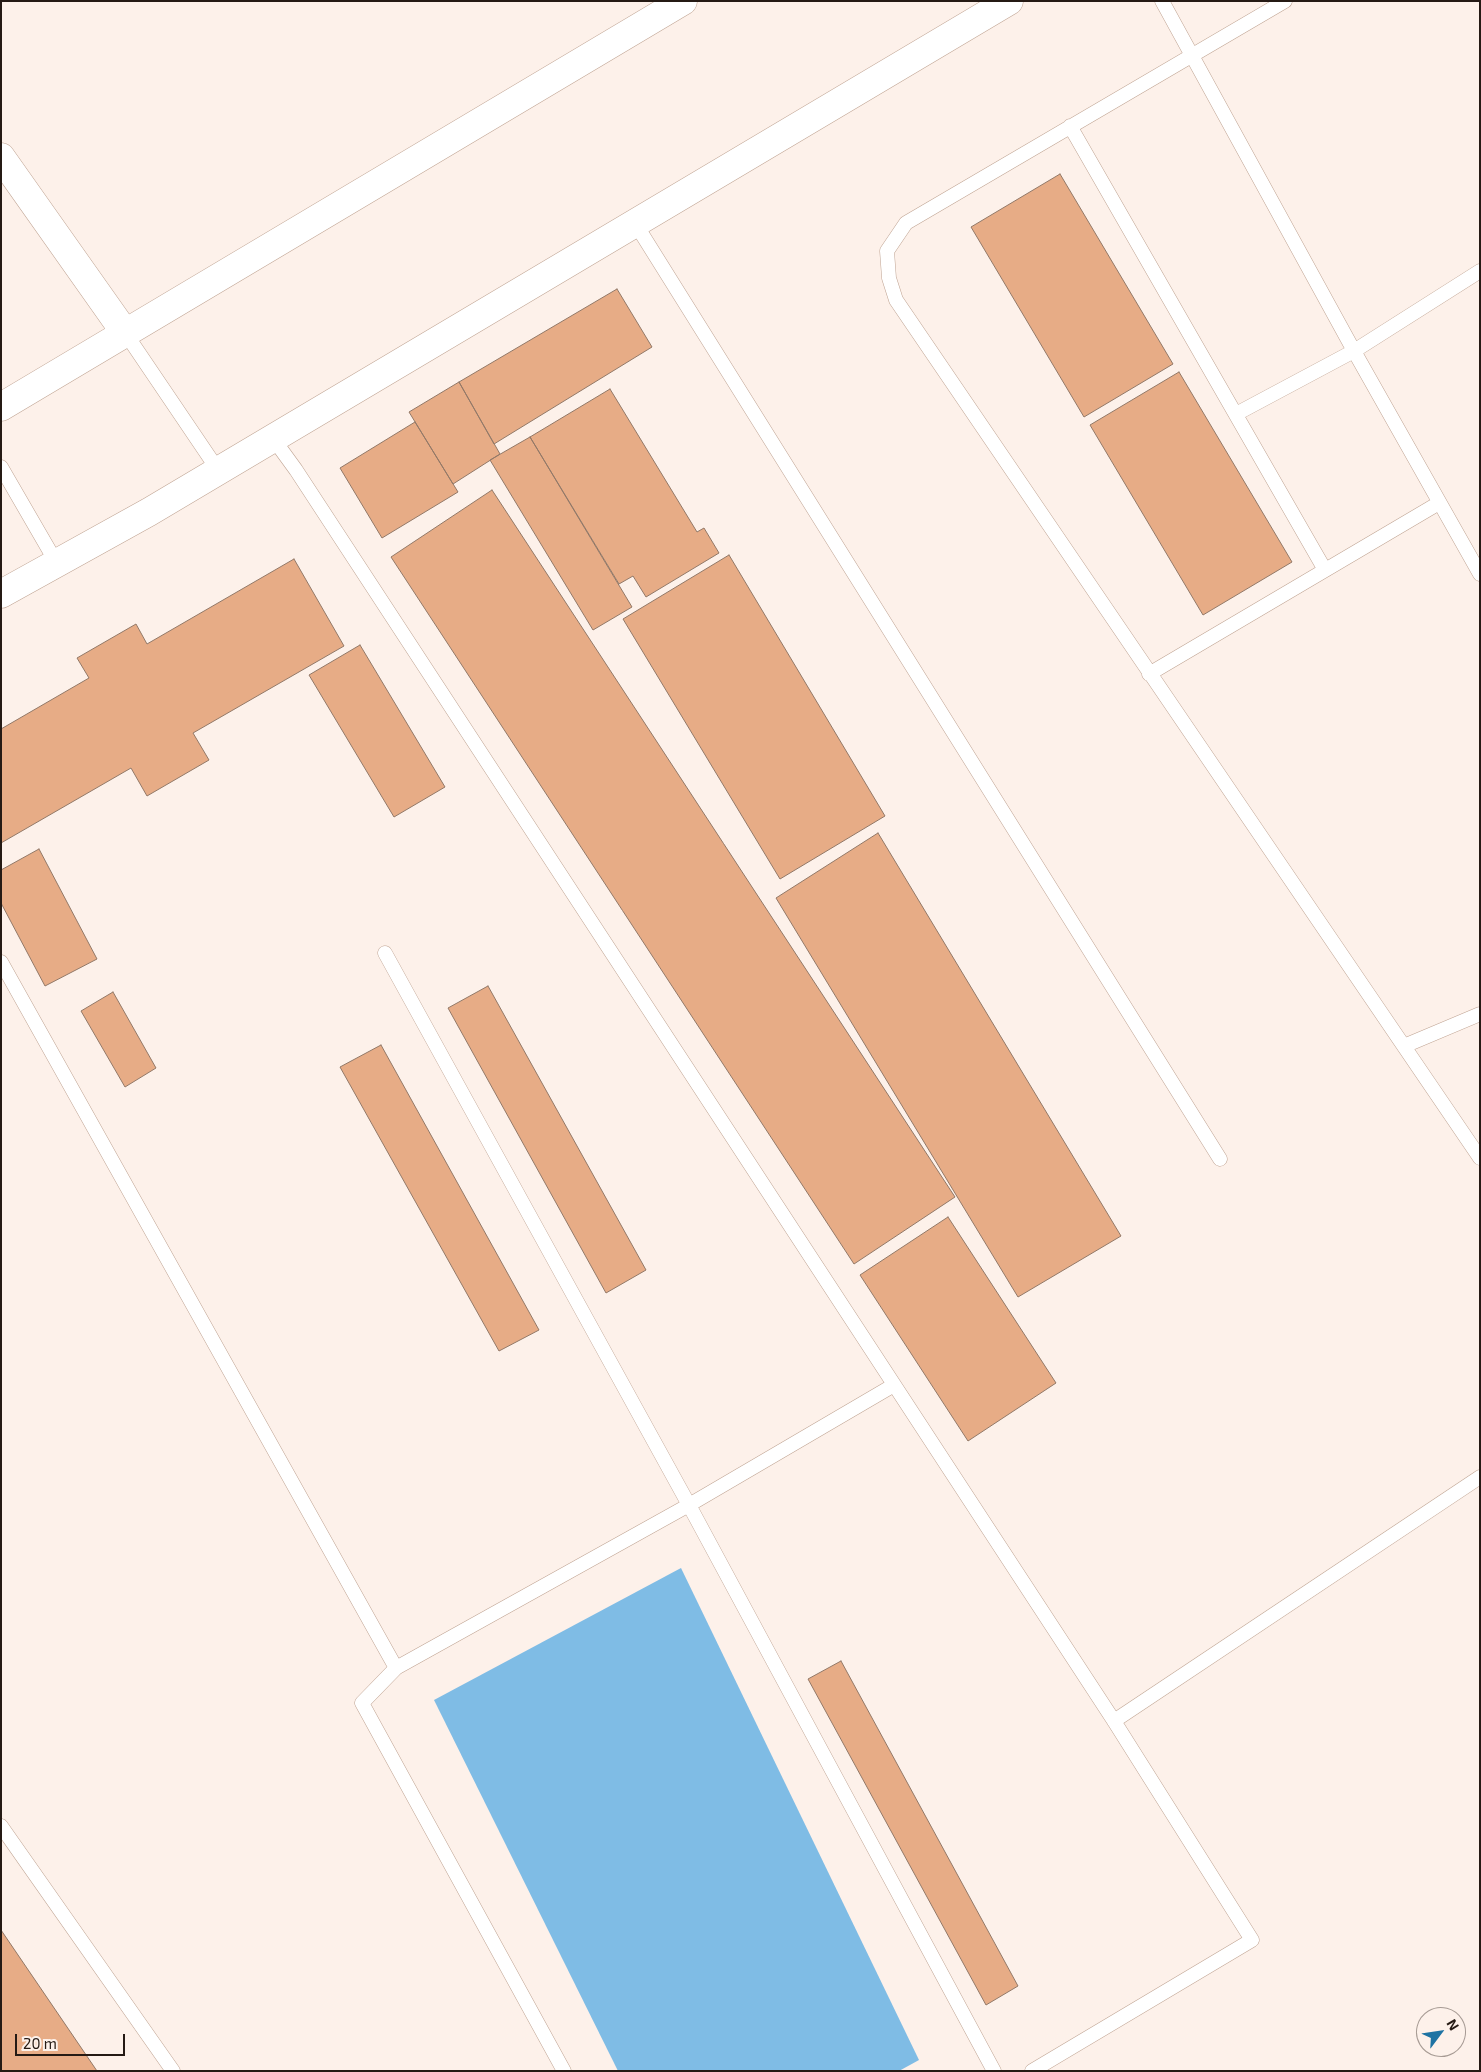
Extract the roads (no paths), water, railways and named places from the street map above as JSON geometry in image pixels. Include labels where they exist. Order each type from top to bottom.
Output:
[{"type":"street","points":[[1,407],[683,1]]},
{"type":"street","points":[[1,594],[149,512],[272,437],[1009,1]]},
{"type":"street","points":[[1,157],[126,334]]},
{"type":"lane","points":[[1162,1],[1354,351],[1480,574]]},
{"type":"lane","points":[[1285,1],[906,223],[887,251],[889,278],[896,300],[1480,1158]]},
{"type":"lane","points":[[1070,126],[1325,570]]},
{"type":"lane","points":[[635,223],[1220,1159]]},
{"type":"lane","points":[[1236,414],[1354,351],[1480,270]]},
{"type":"lane","points":[[126,334],[218,470]]},
{"type":"lane","points":[[272,437],[296,470],[1114,1721],[1252,1940],[1032,2071]]},
{"type":"lane","points":[[1,467],[56,562]]},
{"type":"lane","points":[[1149,674],[1439,502]]},
{"type":"lane","points":[[385,953],[689,1505],[994,2071]]},
{"type":"lane","points":[[1,962],[396,1668]]},
{"type":"lane","points":[[1404,1046],[1480,1014]]},
{"type":"lane","points":[[564,2071],[362,1703],[396,1668],[689,1505],[894,1385]]},
{"type":"lane","points":[[1114,1721],[1480,1477]]},
{"type":"lane","points":[[1,1826],[173,2071]]},
{"type":"water","points":[[681,1568],[919,2060],[899,2071],[618,2071],[434,1700]]}]
